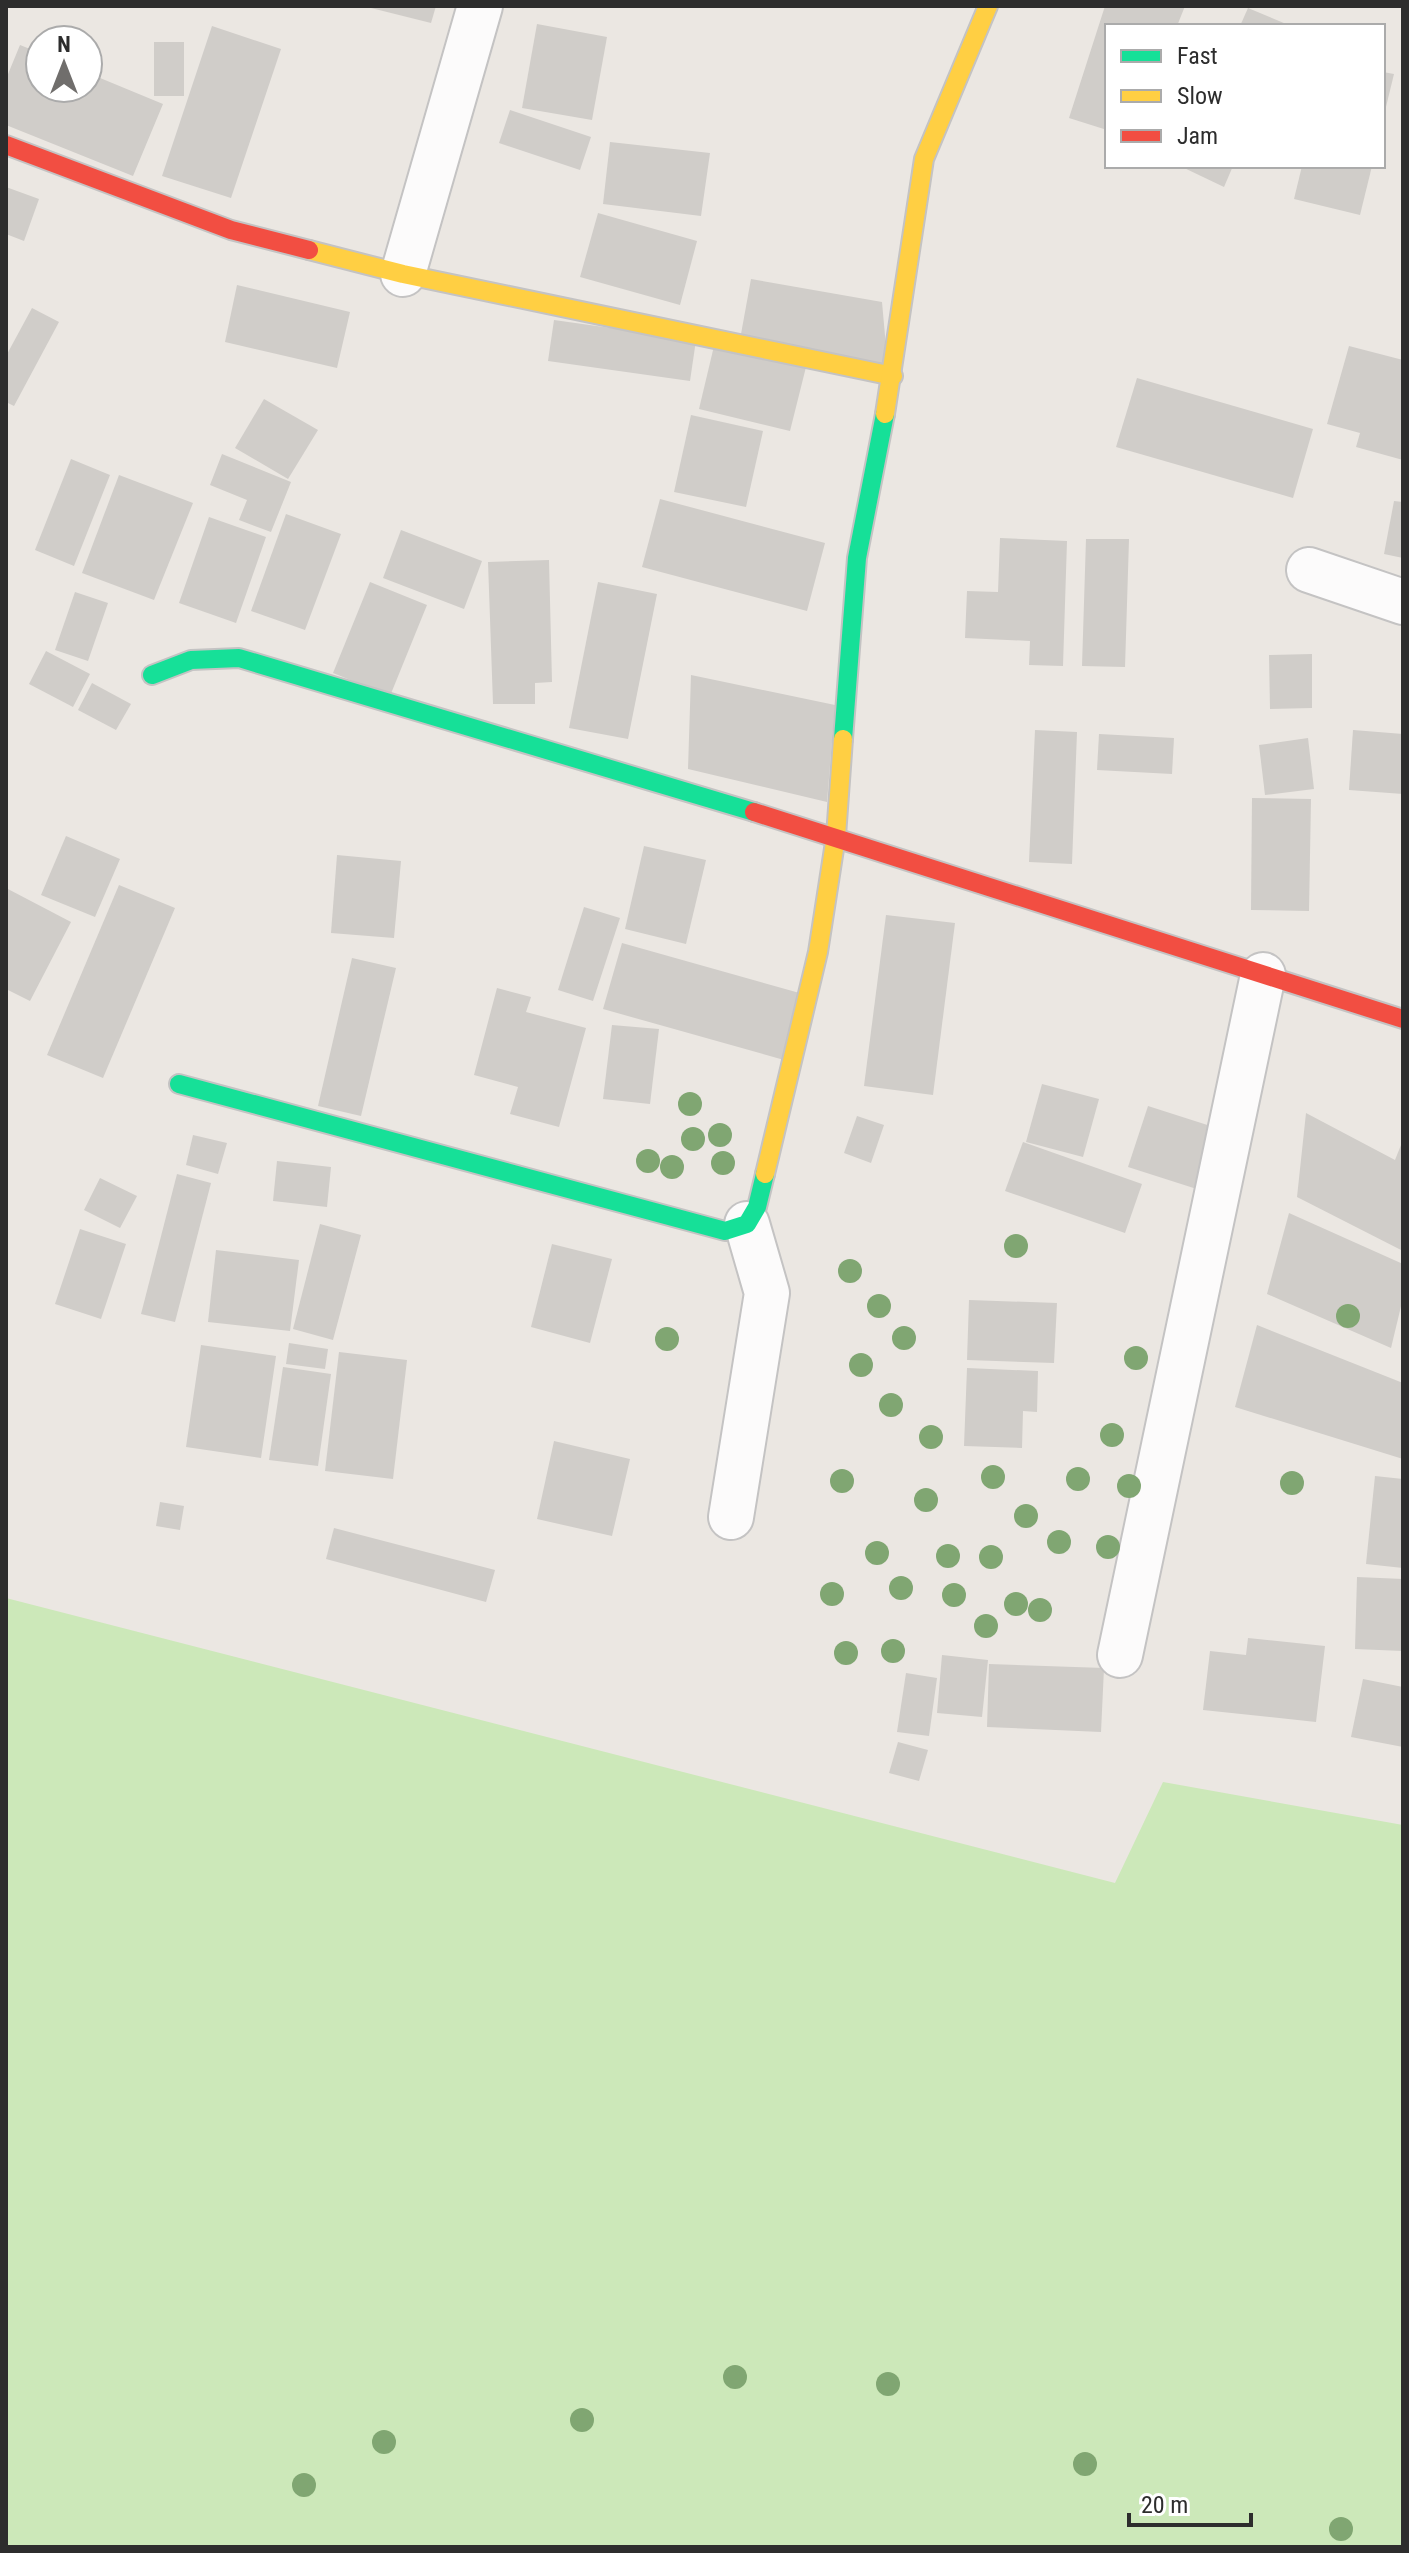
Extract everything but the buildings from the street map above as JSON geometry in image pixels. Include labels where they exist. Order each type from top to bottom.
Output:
[{"type":"street","points":[[403,274],[480,6]]},
{"type":"street","points":[[179,1084],[725,1231],[747,1224],[757,1207],[818,952],[836,836],[857,558],[893,376],[924,159],[988,6]]},
{"type":"street","points":[[6,145],[231,230],[403,274],[893,376]]},
{"type":"street","points":[[1309,570],[1403,602]]},
{"type":"street","points":[[152,675],[186,658],[239,656],[294,676],[836,836],[1403,1019]]},
{"type":"street","points":[[1120,1655],[1263,975]]},
{"type":"street","points":[[731,1517],[767,1293],[747,1224]]},
{"type":"green space","points":[[6,1598],[1115,1883],[1163,1782],[1403,1825],[1403,2547],[6,2547]]},
{"type":"traffic: fast","points":[[843,739],[857,558],[885,414]]},
{"type":"traffic: fast","points":[[152,675],[191,660],[239,658],[754,812]]},
{"type":"traffic: fast","points":[[179,1084],[725,1231],[747,1224],[757,1207],[765,1174]]},
{"type":"traffic: slow","points":[[885,414],[924,159],[988,6]]},
{"type":"traffic: slow","points":[[309,250],[403,274],[893,376]]},
{"type":"traffic: slow","points":[[765,1174],[818,952],[836,836],[843,739]]},
{"type":"traffic: jam","points":[[6,145],[231,230],[309,250]]},
{"type":"traffic: jam","points":[[754,812],[1403,1019]]}]
